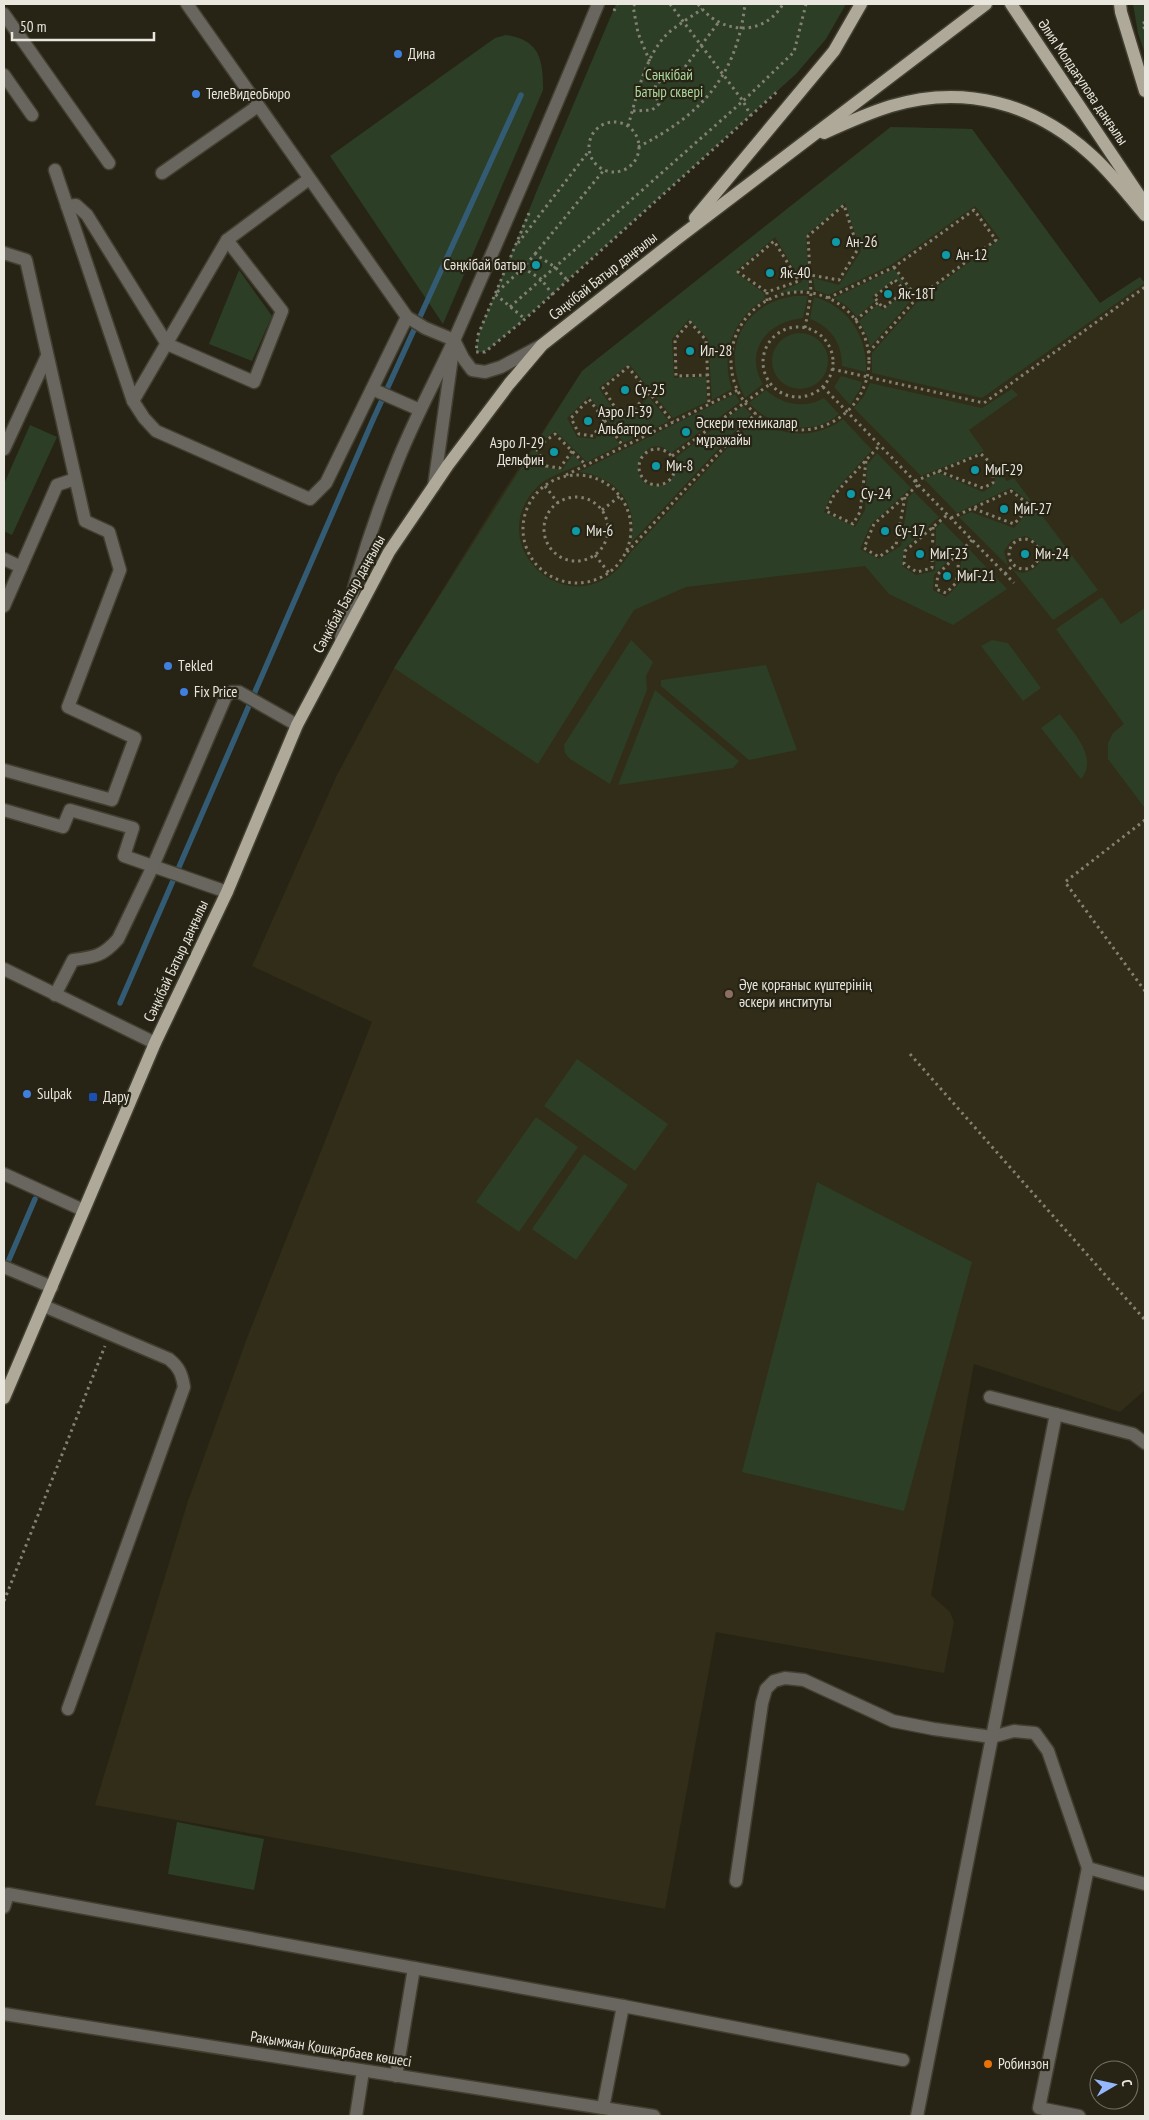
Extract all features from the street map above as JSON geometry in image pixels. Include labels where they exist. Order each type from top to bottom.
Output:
[{"type":"main road","points":[[678,238],[834,51],[861,4]]},
{"type":"main road","name":"Сәңкібай Батыр даңғылы","points":[[4,1398],[155,1043],[227,892],[297,725],[389,552],[434,486],[509,384],[542,345],[678,238],[986,4]]},
{"type":"main road","name":"Әлия Молдағұлова даңғылы","points":[[1011,4],[1145,204]]},
{"type":"main road","points":[[1120,4],[1145,91]]},
{"type":"main road","points":[[806,140],[892,105],[933,97],[966,96],[987,99],[1023,110],[1061,130],[1090,154],[1145,215]]},
{"type":"street","points":[[187,4],[309,179],[410,318],[425,328],[454,340],[463,358],[472,370],[485,372],[501,367],[542,345]]},
{"type":"street","points":[[340,644],[354,581],[396,464],[454,340],[598,4]]},
{"type":"street","points":[[4,14],[109,163]]},
{"type":"street","points":[[4,74],[32,114]]},
{"type":"street","points":[[162,173],[258,106]]},
{"type":"street","points":[[54,170],[134,401],[144,418],[156,431],[310,499],[326,483],[410,318]]},
{"type":"street","points":[[134,401],[227,240],[309,179]]},
{"type":"street","points":[[67,206],[76,205],[87,216],[167,344],[254,382],[282,311],[227,240]]},
{"type":"street","points":[[4,253],[26,260],[85,521],[109,532],[120,570],[68,707],[135,738],[112,800],[4,770]]},
{"type":"street","points":[[434,486],[454,340]]},
{"type":"street","points":[[4,449],[48,356]]},
{"type":"street","points":[[374,390],[420,410]]},
{"type":"street","points":[[4,606],[57,485],[76,479]]},
{"type":"street","points":[[4,559],[21,567]]},
{"type":"street","points":[[55,995],[73,960],[98,956],[118,938],[153,866],[226,696],[232,692],[244,695],[297,725]]},
{"type":"street","points":[[4,810],[63,827],[70,810],[133,828],[124,856],[227,892]]},
{"type":"street","points":[[4,969],[155,1043]]},
{"type":"street","points":[[4,1174],[83,1210]]},
{"type":"street","points":[[9,1269],[52,1288]]},
{"type":"street","points":[[44,1306],[169,1359],[182,1374],[184,1387],[68,1709]]},
{"type":"street","points":[[990,1397],[1133,1434],[1145,1443]]},
{"type":"street","points":[[917,2116],[1056,1414]]},
{"type":"street","points":[[736,1881],[762,1703],[766,1689],[774,1681],[785,1678],[804,1680],[893,1721],[992,1737],[1014,1731],[1035,1733],[1048,1751],[1088,1868],[1039,2108],[1065,2115],[1079,2116]]},
{"type":"street","points":[[1088,1868],[1145,1883]]},
{"type":"street","points":[[4,1907],[8,1894],[622,2006],[903,2060]]},
{"type":"street","points":[[396,2076],[414,1968]]},
{"type":"street","points":[[603,2108],[622,2006]]},
{"type":"street","name":"Рақымжан Қошқарбаев көшесі","points":[[4,2014],[654,2116]]},
{"type":"street","points":[[356,2116],[363,2070]]},
{"type":"path","points":[[613,13],[617,4]]},
{"type":"path","points":[[635,4],[633,6],[638,33],[650,62]]},
{"type":"path","points":[[670,4],[743,101],[751,116]]},
{"type":"path","points":[[698,4],[718,23],[734,28],[751,27],[766,21],[779,11],[783,4]]},
{"type":"path","points":[[638,147],[658,137],[695,112],[724,76],[742,28],[745,4]]},
{"type":"path","points":[[510,307],[743,101],[794,52],[806,4]]},
{"type":"path","points":[[628,126],[643,78],[650,62],[667,34],[702,9]]},
{"type":"path","points":[[1145,22],[1142,24],[1145,29]]},
{"type":"path","points":[[633,111],[652,110],[658,104],[654,92],[656,84],[678,75],[718,23]]},
{"type":"path","points":[[530,210],[478,335],[476,352],[484,352],[553,295],[783,86]]},
{"type":"path","points":[[613,122],[628,126],[638,139],[638,147],[637,155],[627,168],[620,171],[604,170],[592,158],[589,150],[590,142],[598,128],[613,122]]},
{"type":"path","points":[[515,246],[589,150]]},
{"type":"path","points":[[495,294],[523,268],[604,170]]},
{"type":"path","points":[[805,328],[811,294],[810,275],[808,236],[844,205],[858,249],[839,280],[810,275]]},
{"type":"path","points":[[827,298],[894,267],[974,210],[996,240],[917,298],[868,353]]},
{"type":"path","points":[[774,241],[799,281],[767,292],[738,272],[774,241]]},
{"type":"path","points":[[535,254],[555,267],[568,282]]},
{"type":"path","points":[[894,267],[917,298]]},
{"type":"path","points":[[523,268],[541,279],[553,295]]},
{"type":"path","points":[[896,280],[905,291],[883,308],[878,302],[874,297],[896,280]]},
{"type":"path","points":[[900,286],[905,282]]},
{"type":"path","points":[[832,369],[984,403],[1145,287]]},
{"type":"path","points":[[767,292],[767,300]]},
{"type":"path","points":[[802,292],[827,298],[843,307],[854,320],[864,339],[868,353],[868,370],[862,392],[848,412],[828,425],[806,430],[782,428],[761,419],[744,402],[734,383],[731,361],[734,339],[745,320],[767,300],[780,295],[802,292]]},
{"type":"path","points":[[495,294],[525,319]]},
{"type":"path","points":[[854,320],[878,302]]},
{"type":"path","points":[[708,375],[676,376],[675,339],[690,322],[706,340],[708,375],[709,404]]},
{"type":"path","points":[[805,328],[817,332],[826,340],[832,350],[834,363],[832,369],[832,375],[816,393],[792,398],[780,393],[770,384],[765,375],[764,353],[776,334],[786,329],[805,328]]},
{"type":"path","points":[[650,393],[631,412],[616,409],[603,388],[628,367],[650,393],[673,422]]},
{"type":"path","points":[[672,456],[770,384]]},
{"type":"path","points":[[823,387],[1014,583]]},
{"type":"path","points":[[738,390],[562,476],[537,492],[526,507],[522,525],[524,544],[533,561],[545,573],[560,581],[586,582],[609,573],[756,413]]},
{"type":"path","points":[[604,420],[593,436],[578,434],[571,418],[589,399],[623,446]]},
{"type":"path","points":[[572,451],[560,468],[546,466],[536,448],[555,434],[572,451],[586,465]]},
{"type":"path","points":[[866,461],[860,512],[853,524],[826,511],[834,495],[880,445]]},
{"type":"path","points":[[657,449],[663,450],[672,456],[675,469],[669,480],[652,484],[642,477],[639,466],[647,452],[657,449]]},
{"type":"path","points":[[914,481],[938,471],[981,454],[993,465],[993,483],[983,488],[938,471]]},
{"type":"path","points":[[562,476],[589,476],[606,483],[620,496],[628,511],[631,528],[629,545],[623,556]]},
{"type":"path","points":[[905,497],[896,545],[879,556],[864,548],[874,524],[918,485]]},
{"type":"path","points":[[545,486],[558,503]]},
{"type":"path","points":[[951,518],[972,508],[1011,491],[1031,506],[1014,524],[972,508]]},
{"type":"path","points":[[602,510],[620,496]]},
{"type":"path","points":[[572,497],[584,498],[594,502],[602,510],[607,519],[608,529],[602,547],[595,555],[576,561],[558,555],[550,548],[544,527],[547,516],[558,503],[572,497]]},
{"type":"path","points":[[933,527],[932,568],[917,572],[904,564],[905,551],[933,527],[948,515]]},
{"type":"path","points":[[1021,539],[1035,544],[1039,553],[1034,567],[1024,570],[1013,566],[1008,554],[1012,544],[1021,539]]},
{"type":"path","points":[[960,552],[956,583],[946,593],[936,589],[938,574],[960,552],[972,540]]},
{"type":"path","points":[[595,555],[609,573]]},
{"type":"path","points":[[1004,574],[1013,566]]},
{"type":"path","points":[[1145,821],[1065,882],[1145,990]]},
{"type":"path","points":[[910,1054],[1145,1320]]},
{"type":"path","points":[[4,1601],[110,1334]]},
{"type":"shaded area","name":"Әуе қорғаныс күштерінің әскери институты","points":[[890,127],[972,129],[1100,303],[1140,277],[1145,284],[1145,1390],[1120,1412],[974,1364],[931,1595],[950,1612],[954,1622],[944,1673],[716,1632],[665,1909],[95,1805],[188,1501],[247,1338],[372,1022],[252,966],[337,775],[394,668],[497,501],[582,371]]},
{"type":"green space","name":"Сәңкібай Батыр сквері","points":[[616,4],[846,4],[826,39],[796,74],[518,325],[485,352],[476,352],[478,335]]},
{"type":"green space","points":[[1133,4],[1145,4],[1145,54],[1138,33]]},
{"type":"green space","points":[[506,35],[526,41],[533,47],[542,69],[543,90],[443,324],[330,156],[495,38]]},
{"type":"green space","points":[[891,127],[972,129],[1100,303],[1140,277],[1145,283],[982,398],[872,373],[872,353],[919,300],[1000,239],[975,206],[891,265],[828,295],[815,290],[813,278],[839,285],[861,251],[845,203],[806,235],[809,290],[777,293],[802,282],[775,237],[735,272],[764,293],[765,299],[745,316],[732,338],[728,363],[732,389],[712,400],[708,339],[689,319],[672,339],[674,378],[706,377],[707,402],[673,418],[629,364],[599,388],[615,412],[632,414],[649,397],[669,421],[624,443],[589,396],[567,418],[577,437],[595,439],[604,424],[620,445],[587,462],[555,431],[535,447],[545,467],[562,470],[573,454],[582,464],[547,479],[538,486],[523,508],[519,530],[524,551],[536,568],[553,581],[574,586],[596,583],[617,570],[631,552],[755,418],[776,429],[799,434],[821,430],[843,419],[872,450],[831,495],[824,512],[855,527],[865,510],[867,465],[877,453],[911,488],[871,524],[860,549],[879,559],[901,546],[908,498],[914,492],[939,517],[904,549],[902,566],[916,575],[935,571],[936,528],[942,522],[964,544],[934,575],[933,590],[946,597],[958,585],[962,554],[968,548],[1007,589],[953,625],[889,594],[865,566],[686,587],[634,610],[538,764],[394,668],[582,371]]},
{"type":"green space","points":[[894,269],[903,282],[901,284],[896,278],[872,297],[875,301],[857,317],[848,307],[834,298]]},
{"type":"green space","points":[[239,270],[272,316],[252,361],[209,344]]},
{"type":"green space","points":[[906,285],[914,297],[870,347],[868,338],[859,321],[877,305],[883,310],[906,292],[903,287]]},
{"type":"green space","points":[[794,296],[808,296],[803,318],[790,320],[779,325],[762,340],[756,360],[763,384],[745,398],[738,380],[735,364],[736,347],[740,333],[748,320],[760,309],[775,301]]},
{"type":"green space","points":[[814,297],[837,307],[854,324],[864,346],[866,372],[842,366],[840,350],[834,337],[824,326],[810,319]]},
{"type":"green space","points":[[800,333],[815,338],[823,346],[828,361],[823,376],[815,384],[800,389],[785,384],[777,376],[772,361],[777,346],[785,338]]},
{"type":"green space","points":[[841,376],[862,382],[850,405],[834,387]]},
{"type":"green space","points":[[870,383],[982,408],[1012,389],[1018,395],[969,430],[984,451],[921,476],[854,408],[864,396]]},
{"type":"green space","points":[[766,390],[779,399],[794,404],[809,403],[824,398],[839,414],[817,426],[804,427],[780,423],[758,411],[749,403]]},
{"type":"green space","points":[[735,394],[740,402],[671,453],[661,447],[652,447],[640,459],[638,468],[640,477],[645,483],[656,486],[666,484],[675,473],[675,458],[743,406],[751,414],[631,543],[632,516],[622,495],[614,486],[604,480],[579,472]]},
{"type":"green space","points":[[30,425],[57,437],[12,535],[4,531],[4,484]]},
{"type":"green space","points":[[995,465],[1007,481],[1014,478],[1098,590],[1053,620],[1013,570],[1022,573],[1036,567],[1040,562],[1041,556],[1038,545],[1025,536],[1012,540],[1004,551],[1008,566],[959,517],[971,512],[1014,528],[1034,505],[1011,488],[957,513],[924,479],[939,473],[983,492],[995,484]]},
{"type":"green space","points":[[1102,597],[1121,624],[1145,608],[1144,807],[1108,759],[1108,743],[1113,733],[1124,724],[1056,629]]},
{"type":"green space","points":[[631,640],[653,662],[646,676],[647,690],[610,784],[570,759],[565,753],[564,745]]},
{"type":"green space","points":[[992,640],[1008,643],[1041,688],[1023,701],[981,646]]},
{"type":"green space","points":[[766,665],[797,750],[749,760],[661,686],[661,680]]},
{"type":"green space","points":[[655,690],[739,761],[733,768],[618,785]]},
{"type":"green space","points":[[1060,714],[1077,737],[1086,754],[1086,771],[1081,779],[1041,728]]},
{"type":"green space","points":[[577,1059],[668,1124],[635,1171],[544,1106]]},
{"type":"green space","points":[[536,1117],[578,1147],[519,1232],[476,1202]]},
{"type":"green space","points":[[584,1154],[628,1185],[576,1260],[532,1229]]},
{"type":"green space","points":[[817,1182],[972,1262],[904,1511],[742,1472]]},
{"type":"green space","points":[[177,1822],[264,1839],[254,1890],[168,1874]]},
{"type":"waterway","points":[[120,1003],[372,422],[521,95]]},
{"type":"waterway","points":[[5,1269],[35,1199]]},
{"type":"place","name":"Дина","points":[[398,54]]},
{"type":"place","name":"ТелеВидеоБюро","points":[[196,94]]},
{"type":"place","name":"Ан-26","points":[[836,242]]},
{"type":"place","name":"Ан-12","points":[[946,255]]},
{"type":"place","name":"Сәңкібай батыр","points":[[536,265]]},
{"type":"place","name":"Як-40","points":[[770,273]]},
{"type":"place","name":"Як-18Т","points":[[888,294]]},
{"type":"place","name":"Ил-28","points":[[690,351]]},
{"type":"place","name":"Су-25","points":[[625,390]]},
{"type":"place","name":"Аэро Л-39 Альбатрос","points":[[588,421]]},
{"type":"place","name":"Әскери техникалар мұражайы","points":[[686,432]]},
{"type":"place","name":"Аэро Л-29 Дельфин","points":[[554,452]]},
{"type":"place","name":"Ми-8","points":[[656,466]]},
{"type":"place","name":"МиГ-29","points":[[975,470]]},
{"type":"place","name":"Су-24","points":[[851,494]]},
{"type":"place","name":"МиГ-27","points":[[1004,509]]},
{"type":"place","name":"Ми-6","points":[[576,531]]},
{"type":"place","name":"Су-17","points":[[885,531]]},
{"type":"place","name":"МиГ-23","points":[[920,554]]},
{"type":"place","name":"Ми-24","points":[[1025,554]]},
{"type":"place","name":"МиГ-21","points":[[947,576]]},
{"type":"place","name":"Тekled","points":[[168,666]]},
{"type":"place","name":"Fix Price","points":[[184,692]]},
{"type":"place","name":"Әуе қорғаныс күштерінің әскери институты","points":[[729,994]]},
{"type":"place","name":"Sulpak","points":[[27,1094]]},
{"type":"place","name":"Дару","points":[[93,1097]]},
{"type":"place","name":"Робинзон","points":[[988,2064]]}]
